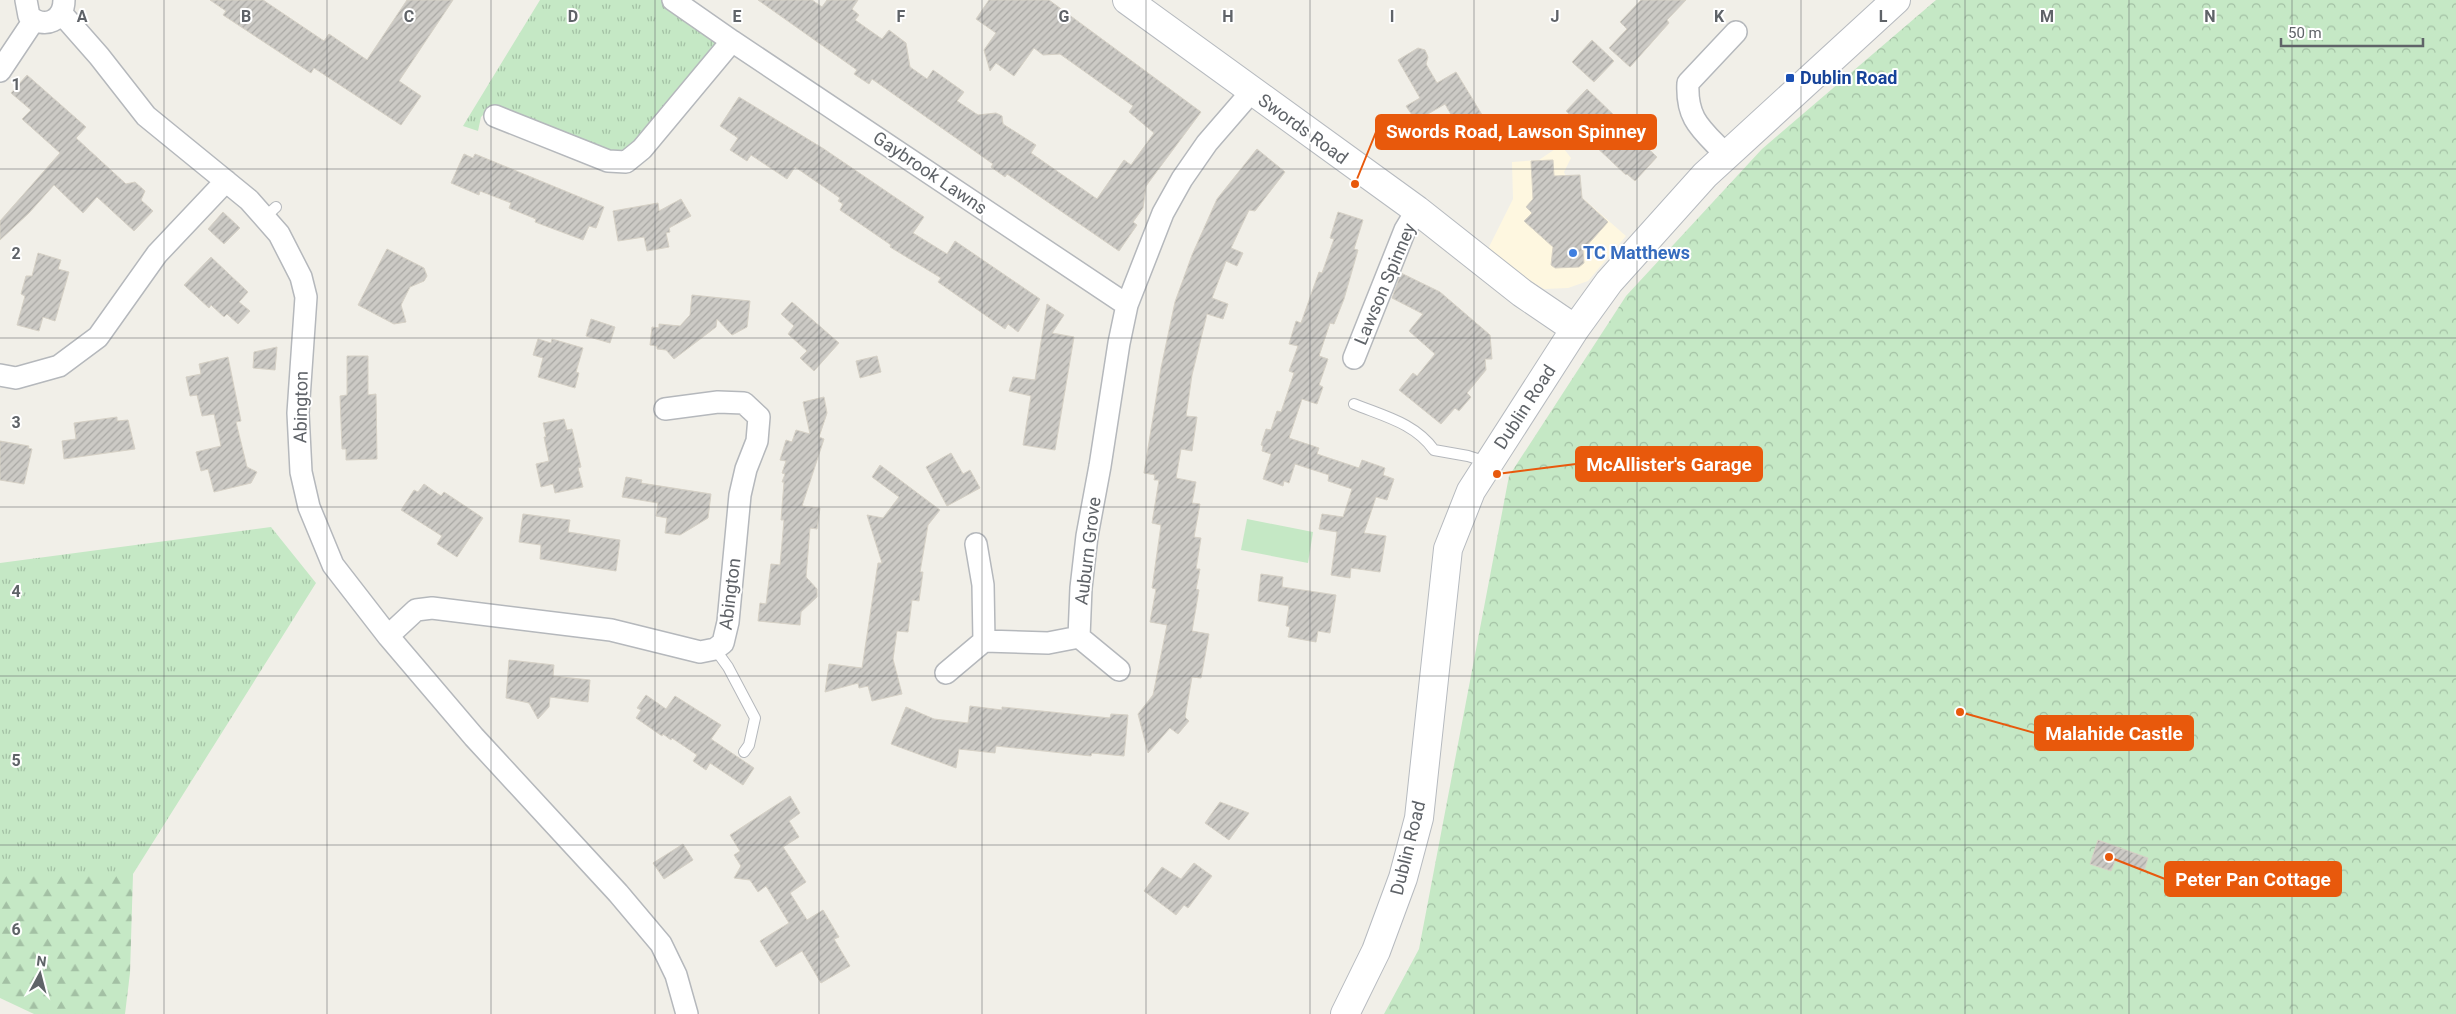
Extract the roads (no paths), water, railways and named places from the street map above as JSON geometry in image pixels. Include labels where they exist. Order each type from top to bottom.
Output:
[{"type":"main road","name":"Swords Road","points":[[1127,0],[1417,210],[1522,293],[1575,329]]},
{"type":"main road","name":"Dublin Road","points":[[1345,1014],[1376,950],[1402,878],[1419,818],[1448,549],[1471,491],[1575,329],[1609,282],[1706,175],[1896,0]]},
{"type":"street","points":[[0,71],[34,20],[26,10],[26,0]]},
{"type":"street","name":"Gaybrook Lawns","points":[[673,0],[1127,305]]},
{"type":"street","name":"Abington","points":[[34,20],[52,22],[63,7],[146,116],[226,181],[271,212],[279,234],[301,276],[306,297],[298,413],[301,472],[309,507],[332,565],[388,636],[474,737],[618,893],[661,944],[676,975],[688,1014]]},
{"type":"street","points":[[1727,156],[1693,120],[1687,101],[1688,83],[1736,32]]},
{"type":"street","points":[[495,116],[608,162],[626,162],[642,149],[732,41]]},
{"type":"street","points":[[1127,305],[1163,213],[1182,179],[1207,143],[1252,91]]},
{"type":"street","points":[[0,375],[16,378],[59,366],[98,337],[156,254],[226,181]]},
{"type":"street","name":"Lawson Spinney","points":[[1354,358],[1406,230],[1417,210]]},
{"type":"street","name":"Auburn Grove","points":[[1079,636],[1081,588],[1087,536],[1127,305]]},
{"type":"street","name":"Abington","points":[[388,636],[416,610],[432,608],[611,630],[700,652],[715,649],[723,643],[728,622],[740,495],[746,469],[757,441],[759,417],[744,403],[702,404],[665,410]]},
{"type":"street","points":[[976,544],[983,585],[984,640]]},
{"type":"street","points":[[946,673],[984,640],[1048,643],[1079,636],[1119,670]]},
{"type":"lane","points":[[1354,404],[1407,426],[1424,436],[1434,450],[1468,456],[1488,463]]},
{"type":"lane","points":[[715,649],[728,666],[755,718],[749,745],[744,752]]},
{"type":"place","name":"Dublin Road","points":[[1790,78]]},
{"type":"place","name":"Swords Road, Lawson Spinney","points":[[1355,184]]},
{"type":"place","name":"TC Matthews","points":[[1573,253]]},
{"type":"place","name":"McAllister's Garage","points":[[1497,474]]},
{"type":"place","name":"Malahide Castle","points":[[1960,712]]},
{"type":"place","name":"Peter Pan Cottage","points":[[2109,857]]}]
